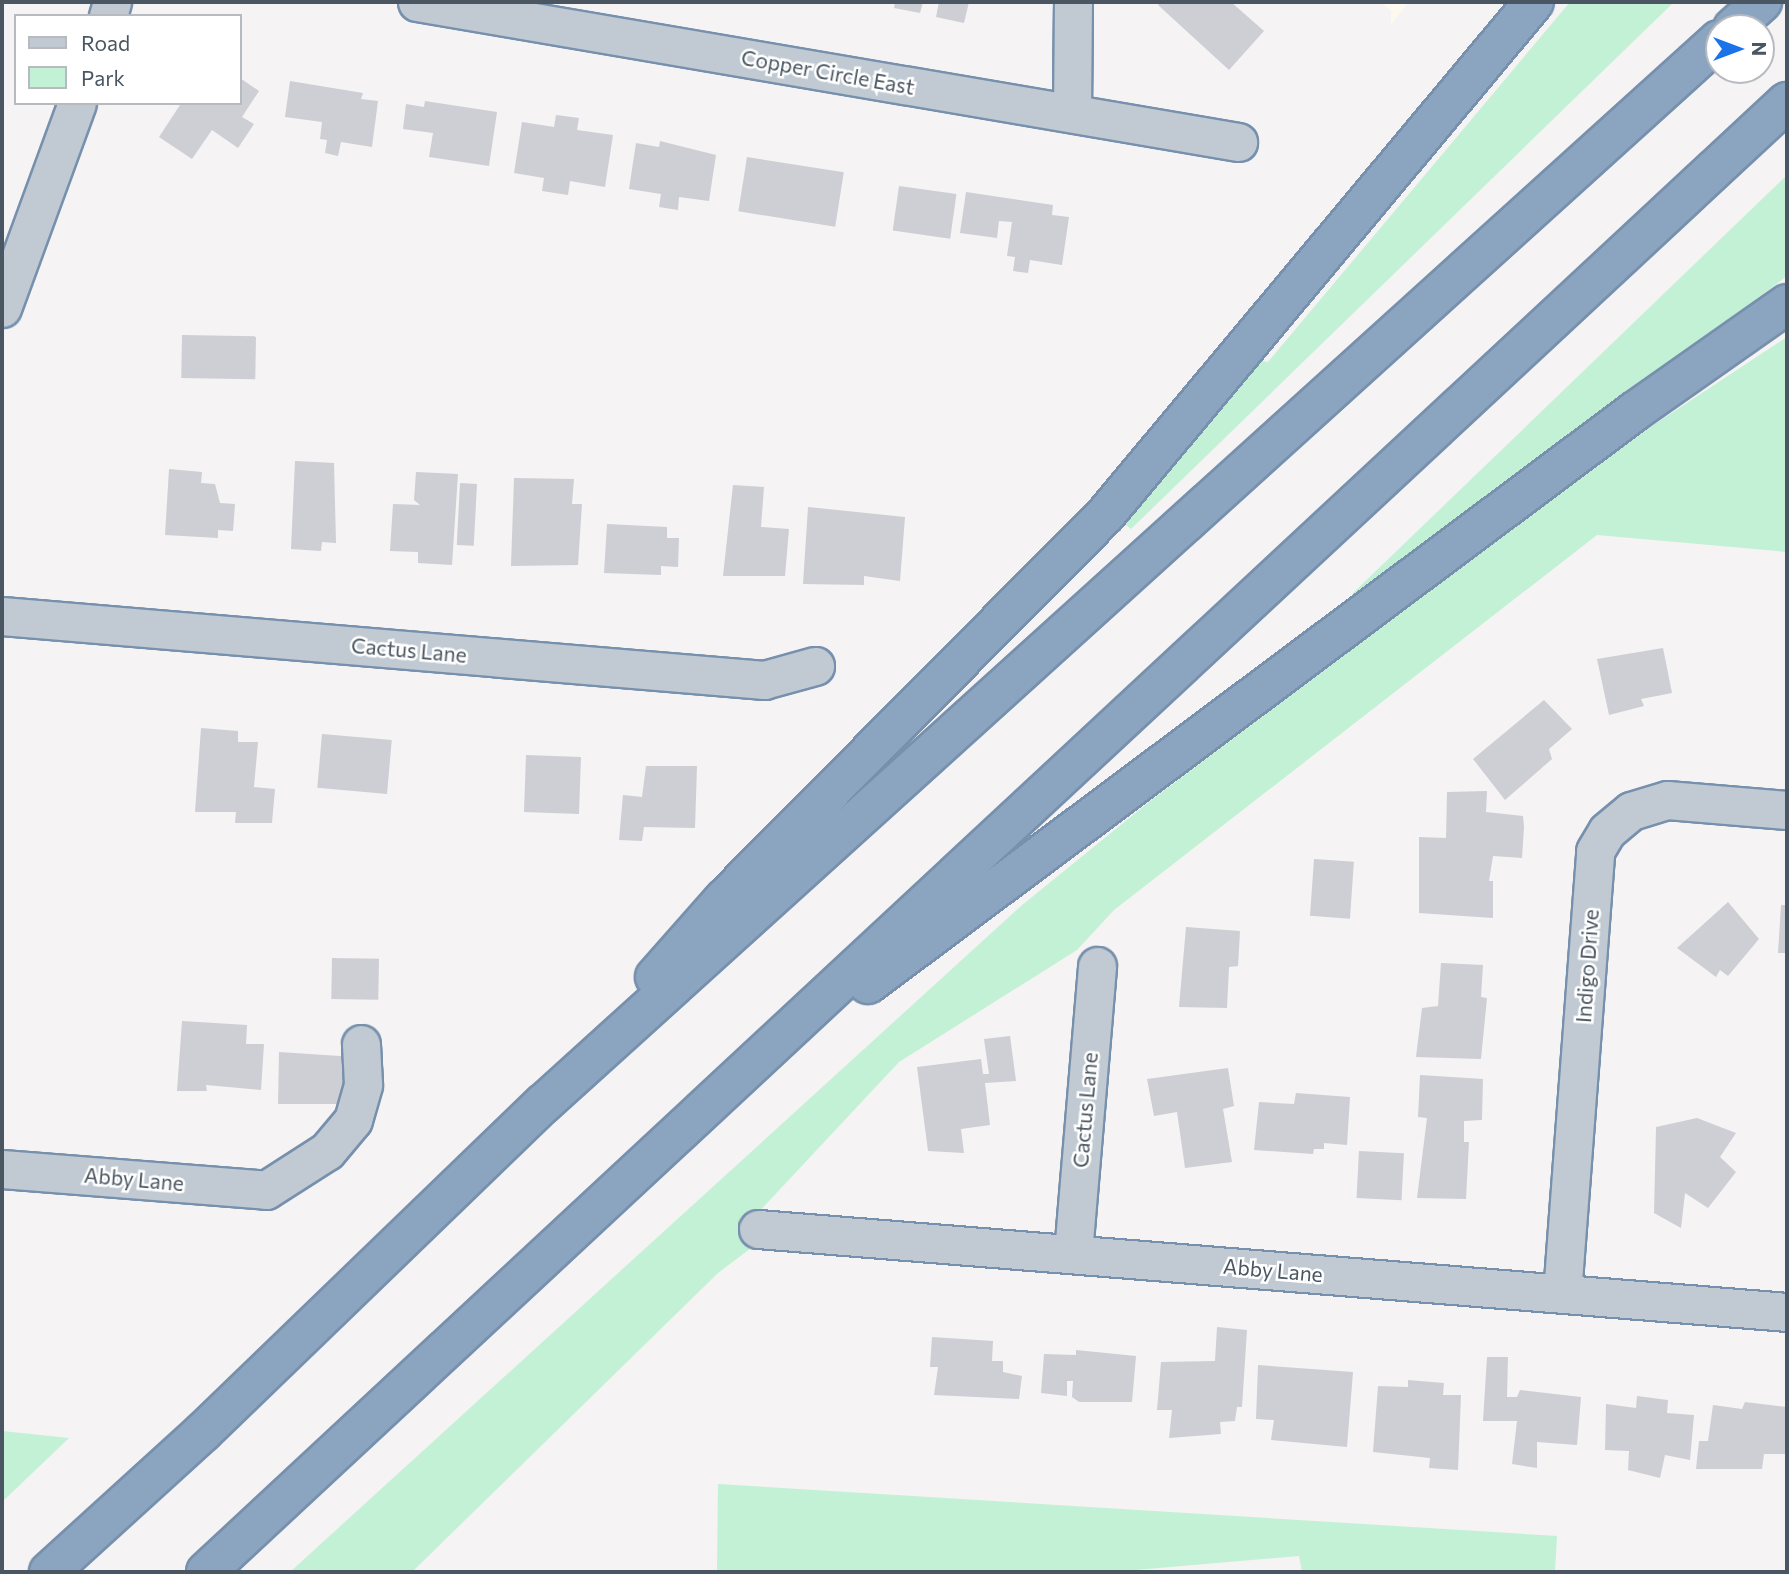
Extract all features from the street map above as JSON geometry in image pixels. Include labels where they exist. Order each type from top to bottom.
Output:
[{"type":"highway","points":[[544,1104],[724,899],[1106,514],[1534,2]]},
{"type":"highway","points":[[1749,14],[1762,2]]},
{"type":"highway","points":[[49,1572],[203,1432],[544,1104],[1705,53]]},
{"type":"highway","points":[[206,1572],[1787,102]]},
{"type":"highway","points":[[707,1104],[1624,419],[1787,304]]},
{"type":"street","name":"Copper Circle East","points":[[417,2],[588,16],[1072,113],[1238,142]]},
{"type":"street","points":[[1072,113],[1073,2]]},
{"type":"street","points":[[2,308],[76,105]]},
{"type":"street","name":"Cactus Lane","points":[[2,617],[764,680],[815,666]]},
{"type":"street","name":"Indigo Drive","points":[[1562,1294],[1595,851],[1607,831],[1631,811],[1667,800],[1787,810]]},
{"type":"street","name":"Cactus Lane","points":[[1073,1253],[1097,966]]},
{"type":"street","name":"Abby Lane","points":[[2,1169],[266,1190],[327,1151],[354,1119],[363,1084],[361,1044]]},
{"type":"street","name":"Abby Lane","points":[[758,1229],[1787,1312]]},
{"type":"shaded area","points":[[1379,2],[1409,2],[1391,25],[1391,11]]},
{"type":"green space","points":[[1570,2],[1674,2],[1131,529],[1120,520],[1256,360],[1268,362]]},
{"type":"green space","points":[[1787,175],[1787,276],[1358,600],[1352,594]]},
{"type":"green space","points":[[1787,337],[1787,552],[1597,535],[1114,910],[1077,950],[899,1062],[755,1216],[755,1245],[718,1273],[412,1572],[290,1572],[1021,906],[1149,802],[1608,455]]},
{"type":"green space","points":[[2,1431],[69,1438],[2,1502]]},
{"type":"green space","points":[[718,1484],[1557,1536],[1555,1572],[1302,1572],[1299,1556],[1112,1572],[717,1572]]},
{"type":"building","points":[[895,2],[923,2],[920,13],[894,8]]},
{"type":"building","points":[[939,2],[969,2],[964,23],[936,17]]},
{"type":"building","points":[[1161,2],[1231,2],[1264,31],[1229,70],[1158,5]]},
{"type":"building","points":[[242,79],[259,91],[242,117],[254,124],[238,148],[212,130],[192,159],[159,137],[180,105],[242,105]]},
{"type":"building","points":[[290,81],[363,93],[361,99],[378,101],[372,147],[341,142],[338,156],[325,153],[327,140],[320,139],[322,122],[285,117]]},
{"type":"building","points":[[425,101],[497,112],[489,166],[429,157],[433,133],[403,129],[406,104],[424,107]]},
{"type":"building","points":[[556,115],[579,118],[577,130],[613,135],[605,187],[570,181],[568,195],[542,191],[544,178],[514,173],[522,122],[554,127]]},
{"type":"building","points":[[660,141],[716,155],[709,201],[679,197],[678,210],[659,207],[661,194],[629,189],[636,143],[659,147]]},
{"type":"building","points":[[747,157],[844,172],[835,227],[738,211]]},
{"type":"building","points":[[899,186],[956,194],[950,239],[893,231]]},
{"type":"building","points":[[966,192],[1053,205],[1052,215],[1069,217],[1062,265],[1030,260],[1028,273],[1013,271],[1015,257],[1007,256],[1012,222],[999,221],[997,238],[960,233]]},
{"type":"building","points":[[182,335],[256,336],[255,379],[181,378]]},
{"type":"building","points":[[295,461],[334,463],[336,543],[322,542],[321,551],[291,549]]},
{"type":"building","points":[[169,469],[202,472],[201,483],[215,484],[220,503],[235,504],[233,531],[218,530],[218,538],[165,535]]},
{"type":"building","points":[[416,472],[458,474],[452,565],[418,563],[418,552],[390,551],[393,504],[420,505],[414,500]]},
{"type":"building","points":[[514,478],[574,479],[572,504],[582,504],[578,565],[511,566]]},
{"type":"building","points":[[460,483],[477,484],[474,546],[457,545]]},
{"type":"building","points":[[733,485],[764,487],[761,527],[789,529],[785,576],[723,576]]},
{"type":"building","points":[[808,507],[905,517],[900,581],[864,576],[864,585],[803,584]]},
{"type":"building","points":[[607,524],[667,527],[667,538],[679,538],[678,567],[661,566],[661,575],[604,573]]},
{"type":"building","points":[[1663,648],[1672,693],[1641,699],[1644,706],[1609,715],[1597,659]]},
{"type":"building","points":[[1544,700],[1572,729],[1549,749],[1552,759],[1505,800],[1473,759]]},
{"type":"building","points":[[201,728],[238,731],[238,742],[258,742],[254,787],[275,789],[272,823],[235,823],[236,812],[195,812]]},
{"type":"building","points":[[322,734],[392,740],[387,794],[317,788]]},
{"type":"building","points":[[526,755],[581,757],[579,814],[524,812]]},
{"type":"building","points":[[646,766],[697,766],[695,828],[644,827],[642,841],[619,840],[623,795],[642,797]]},
{"type":"building","points":[[1487,791],[1486,812],[1523,816],[1524,827],[1522,858],[1493,856],[1489,881],[1493,881],[1493,918],[1419,913],[1419,837],[1446,838],[1447,792]]},
{"type":"building","points":[[1314,859],[1354,862],[1350,919],[1310,916]]},
{"type":"building","points":[[1728,902],[1759,939],[1728,976],[1720,970],[1716,977],[1677,948]]},
{"type":"building","points":[[1781,905],[1787,905],[1787,953],[1778,953]]},
{"type":"building","points":[[1186,927],[1240,931],[1238,966],[1229,967],[1227,1008],[1179,1007]]},
{"type":"building","points":[[332,958],[379,959],[378,1000],[331,999]]},
{"type":"building","points":[[1441,963],[1483,965],[1481,997],[1487,998],[1481,1059],[1416,1057],[1422,1008],[1438,1006]]},
{"type":"building","points":[[182,1021],[247,1025],[246,1044],[264,1044],[261,1090],[206,1085],[207,1091],[177,1091]]},
{"type":"building","points":[[1010,1036],[1016,1081],[985,1083],[990,1125],[961,1129],[964,1153],[928,1151],[917,1067],[981,1059],[983,1074],[989,1074],[984,1039]]},
{"type":"building","points":[[279,1052],[355,1057],[350,1104],[278,1104]]},
{"type":"building","points":[[1228,1068],[1234,1106],[1223,1109],[1232,1162],[1185,1168],[1177,1112],[1154,1116],[1147,1079]]},
{"type":"building","points":[[1420,1075],[1483,1079],[1482,1120],[1464,1121],[1464,1142],[1469,1142],[1466,1199],[1417,1198],[1427,1118],[1418,1117]]},
{"type":"building","points":[[1296,1093],[1350,1097],[1347,1145],[1324,1143],[1324,1149],[1314,1149],[1313,1154],[1254,1150],[1259,1102],[1294,1104]]},
{"type":"building","points":[[1697,1118],[1736,1133],[1720,1157],[1736,1172],[1708,1208],[1685,1193],[1681,1228],[1654,1213],[1656,1127]]},
{"type":"building","points":[[1359,1151],[1404,1153],[1401,1200],[1357,1198]]},
{"type":"building","points":[[1217,1327],[1247,1330],[1242,1407],[1237,1407],[1235,1421],[1220,1422],[1221,1434],[1169,1438],[1172,1410],[1157,1410],[1161,1362],[1215,1361]]},
{"type":"building","points":[[932,1337],[993,1341],[992,1361],[1003,1361],[1003,1372],[1022,1376],[1019,1399],[934,1395],[938,1367],[930,1367]]},
{"type":"building","points":[[1076,1350],[1136,1356],[1132,1402],[1079,1402],[1072,1397],[1073,1381],[1067,1381],[1067,1396],[1041,1393],[1044,1354],[1076,1355]]},
{"type":"building","points":[[1487,1357],[1508,1357],[1507,1397],[1517,1397],[1520,1390],[1581,1397],[1577,1445],[1537,1442],[1537,1468],[1512,1464],[1517,1421],[1483,1421]]},
{"type":"building","points":[[1258,1365],[1353,1372],[1347,1447],[1271,1440],[1274,1420],[1256,1419]]},
{"type":"building","points":[[1408,1380],[1444,1383],[1443,1395],[1461,1395],[1458,1470],[1429,1468],[1430,1458],[1373,1452],[1378,1386],[1408,1387]]},
{"type":"building","points":[[1637,1396],[1668,1400],[1667,1413],[1694,1415],[1690,1460],[1665,1455],[1660,1478],[1628,1470],[1629,1451],[1605,1450],[1606,1404],[1636,1408]]},
{"type":"building","points":[[1745,1402],[1787,1407],[1787,1454],[1764,1454],[1762,1469],[1696,1469],[1699,1441],[1708,1441],[1713,1405],[1742,1409]]}]
